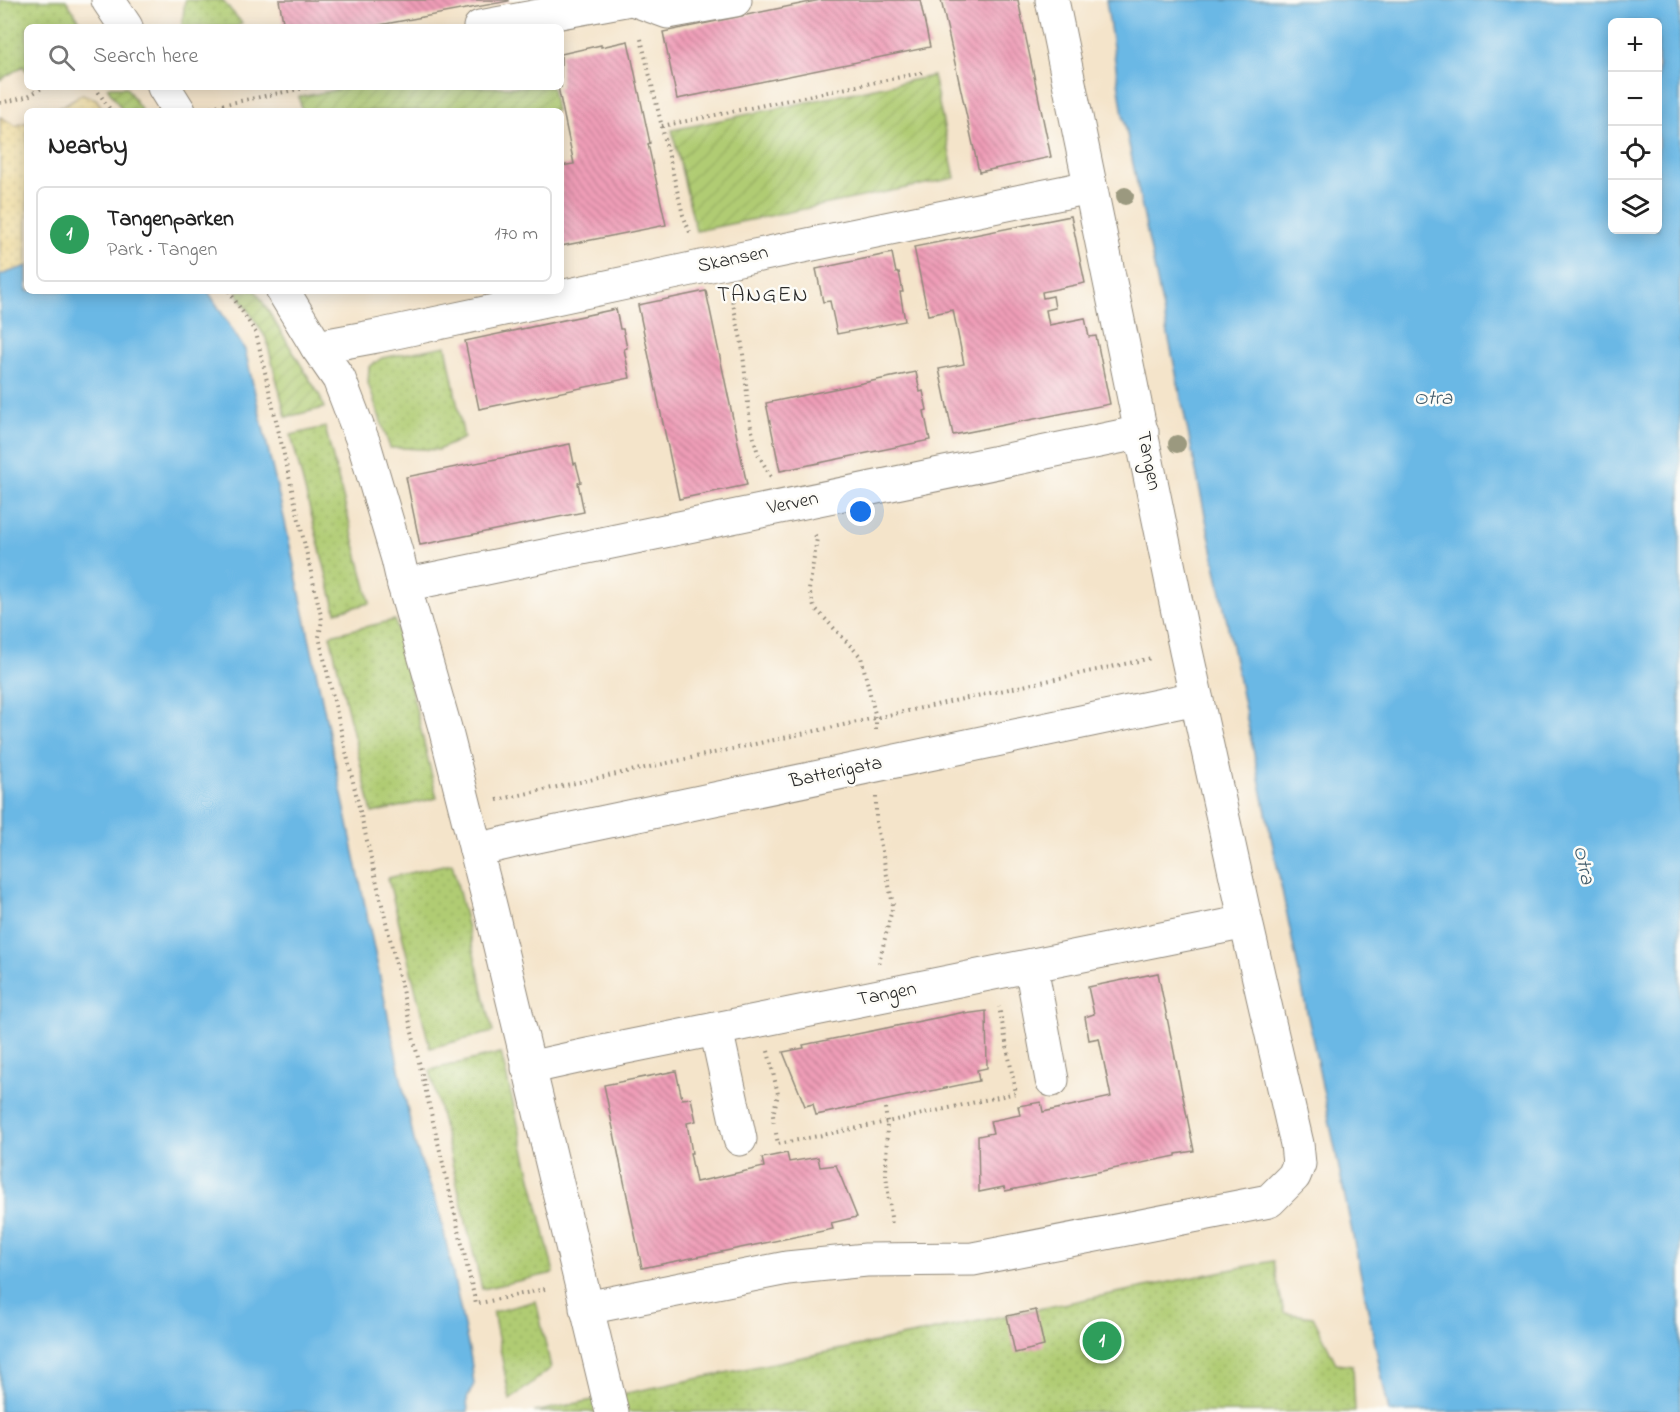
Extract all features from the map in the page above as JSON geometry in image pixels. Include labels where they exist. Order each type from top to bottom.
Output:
[{"type":"street","points":[[108,0],[124,24]]},
{"type":"street","points":[[496,24],[625,0]]},
{"type":"street","points":[[635,0],[668,12],[735,0]]},
{"type":"street","name":"Tangen","points":[[583,1295],[866,1260],[973,1259],[1269,1201],[1294,1176],[1299,1164],[1295,1132],[1186,651],[1052,0]]},
{"type":"street","name":"Skansen","points":[[317,347],[1090,187]]},
{"type":"street","points":[[286,294],[339,379],[352,409],[398,559],[476,850],[612,1412]]},
{"type":"street","name":"Verven","points":[[404,585],[1142,432]]},
{"type":"street","name":"Batterigata","points":[[476,850],[1196,698]]},
{"type":"street","name":"Tangen","points":[[528,1068],[1246,922]]},
{"type":"street","points":[[1031,966],[1052,1080]]},
{"type":"street","points":[[716,1029],[740,1139]]},
{"type":"path","points":[[662,126],[925,72]]},
{"type":"path","points":[[0,103],[26,97],[39,90]]},
{"type":"path","points":[[97,90],[109,108]]},
{"type":"path","points":[[176,96],[265,90]]},
{"type":"path","points":[[232,294],[255,333],[261,357],[322,620],[319,636],[476,1304],[583,1295]]},
{"type":"path","points":[[465,807],[1186,651]]},
{"type":"path","points":[[760,1020],[778,1094],[773,1115],[778,1144],[1016,1093],[992,973]]},
{"type":"path","points":[[885,1108],[886,1175],[890,1218],[900,1258]]},
{"type":"green space","points":[[0,0],[66,0],[82,24],[24,24],[24,68],[0,80]]},
{"type":"green space","points":[[185,0],[222,0],[242,23],[240,24],[182,24]]},
{"type":"green space","points":[[933,76],[955,178],[696,231],[672,130]]},
{"type":"green space","points":[[109,90],[128,90],[140,108],[121,108]]},
{"type":"green space","points":[[336,90],[552,90],[556,108],[301,108],[299,97]]},
{"type":"green space","points":[[238,294],[258,294],[320,396],[324,408],[286,417],[266,338]]},
{"type":"green space","points":[[446,346],[464,438],[438,450],[390,448],[368,383],[369,367],[382,358]]},
{"type":"green space","points":[[325,427],[370,603],[336,612],[291,435]]},
{"type":"green space","points":[[395,620],[437,798],[372,813],[330,635]]},
{"type":"green space","points":[[452,863],[493,1032],[430,1048],[388,878]]},
{"type":"green space","points":[[501,1053],[554,1273],[482,1289],[430,1070]]},
{"type":"green space","points":[[1273,1261],[1284,1313],[1313,1317],[1336,1363],[1353,1365],[1355,1412],[534,1412]]},
{"type":"green space","points":[[536,1301],[551,1368],[510,1400],[493,1312]]},
{"type":"sand","points":[[82,94],[96,99],[102,108],[59,108]]},
{"type":"sand","points":[[0,117],[16,126],[24,123],[24,294],[0,322]]},
{"type":"water","name":"Otra","points":[[1106,0],[1680,0],[1680,1412],[1389,1412],[1123,115]]},
{"type":"water","points":[[24,267],[24,294],[210,294],[245,350],[285,522],[415,1145],[439,1209],[471,1359],[474,1384],[467,1399],[468,1412],[0,1412],[0,275]]},
{"type":"building","points":[[279,0],[509,0],[385,24],[283,24]]},
{"type":"building","points":[[820,0],[920,0],[930,47],[677,99],[663,32]]},
{"type":"building","points":[[941,0],[1018,0],[1051,157],[979,172]]},
{"type":"building","points":[[628,41],[666,225],[564,245],[564,166],[574,164],[559,90],[564,90],[564,53],[601,45],[601,47]]},
{"type":"building","points":[[1071,216],[1085,283],[1042,292],[1043,298],[1053,296],[1055,308],[1046,310],[1049,325],[1085,318],[1089,337],[1096,336],[1110,404],[953,435],[939,369],[964,364],[953,310],[928,315],[914,247]]},
{"type":"building","points":[[892,253],[903,292],[900,292],[905,321],[837,334],[830,301],[823,302],[816,269]]},
{"type":"building","points":[[706,291],[747,485],[679,499],[638,305]]},
{"type":"building","points":[[616,309],[627,348],[624,349],[630,378],[479,409],[465,341]]},
{"type":"building","points":[[916,372],[927,410],[924,411],[930,440],[780,471],[766,403]]},
{"type":"building","points":[[570,444],[581,482],[578,483],[584,512],[420,545],[406,477]]},
{"type":"building","points":[[1158,973],[1194,1151],[1005,1191],[1004,1187],[979,1192],[978,1136],[993,1133],[990,1121],[1020,1115],[1018,1106],[1041,1102],[1043,1112],[1111,1097],[1099,1038],[1089,1040],[1085,1017],[1094,1014],[1088,987]]},
{"type":"building","points":[[986,1011],[987,1068],[977,1070],[979,1081],[816,1115],[813,1104],[805,1106],[783,1052],[804,1048],[803,1045],[965,1012],[965,1014]]},
{"type":"building","points":[[676,1071],[682,1099],[691,1098],[696,1121],[687,1123],[696,1182],[764,1167],[762,1158],[787,1153],[789,1162],[818,1157],[820,1167],[836,1165],[857,1217],[831,1223],[833,1229],[642,1268],[604,1085]]},
{"type":"building","points":[[1036,1310],[1044,1346],[1015,1353],[1007,1316]]},
{"type":"place","name":"Tangenparken","points":[[1102,1341]]},
{"type":"district","name":"TANGEN","points":[[763,296]]}]
